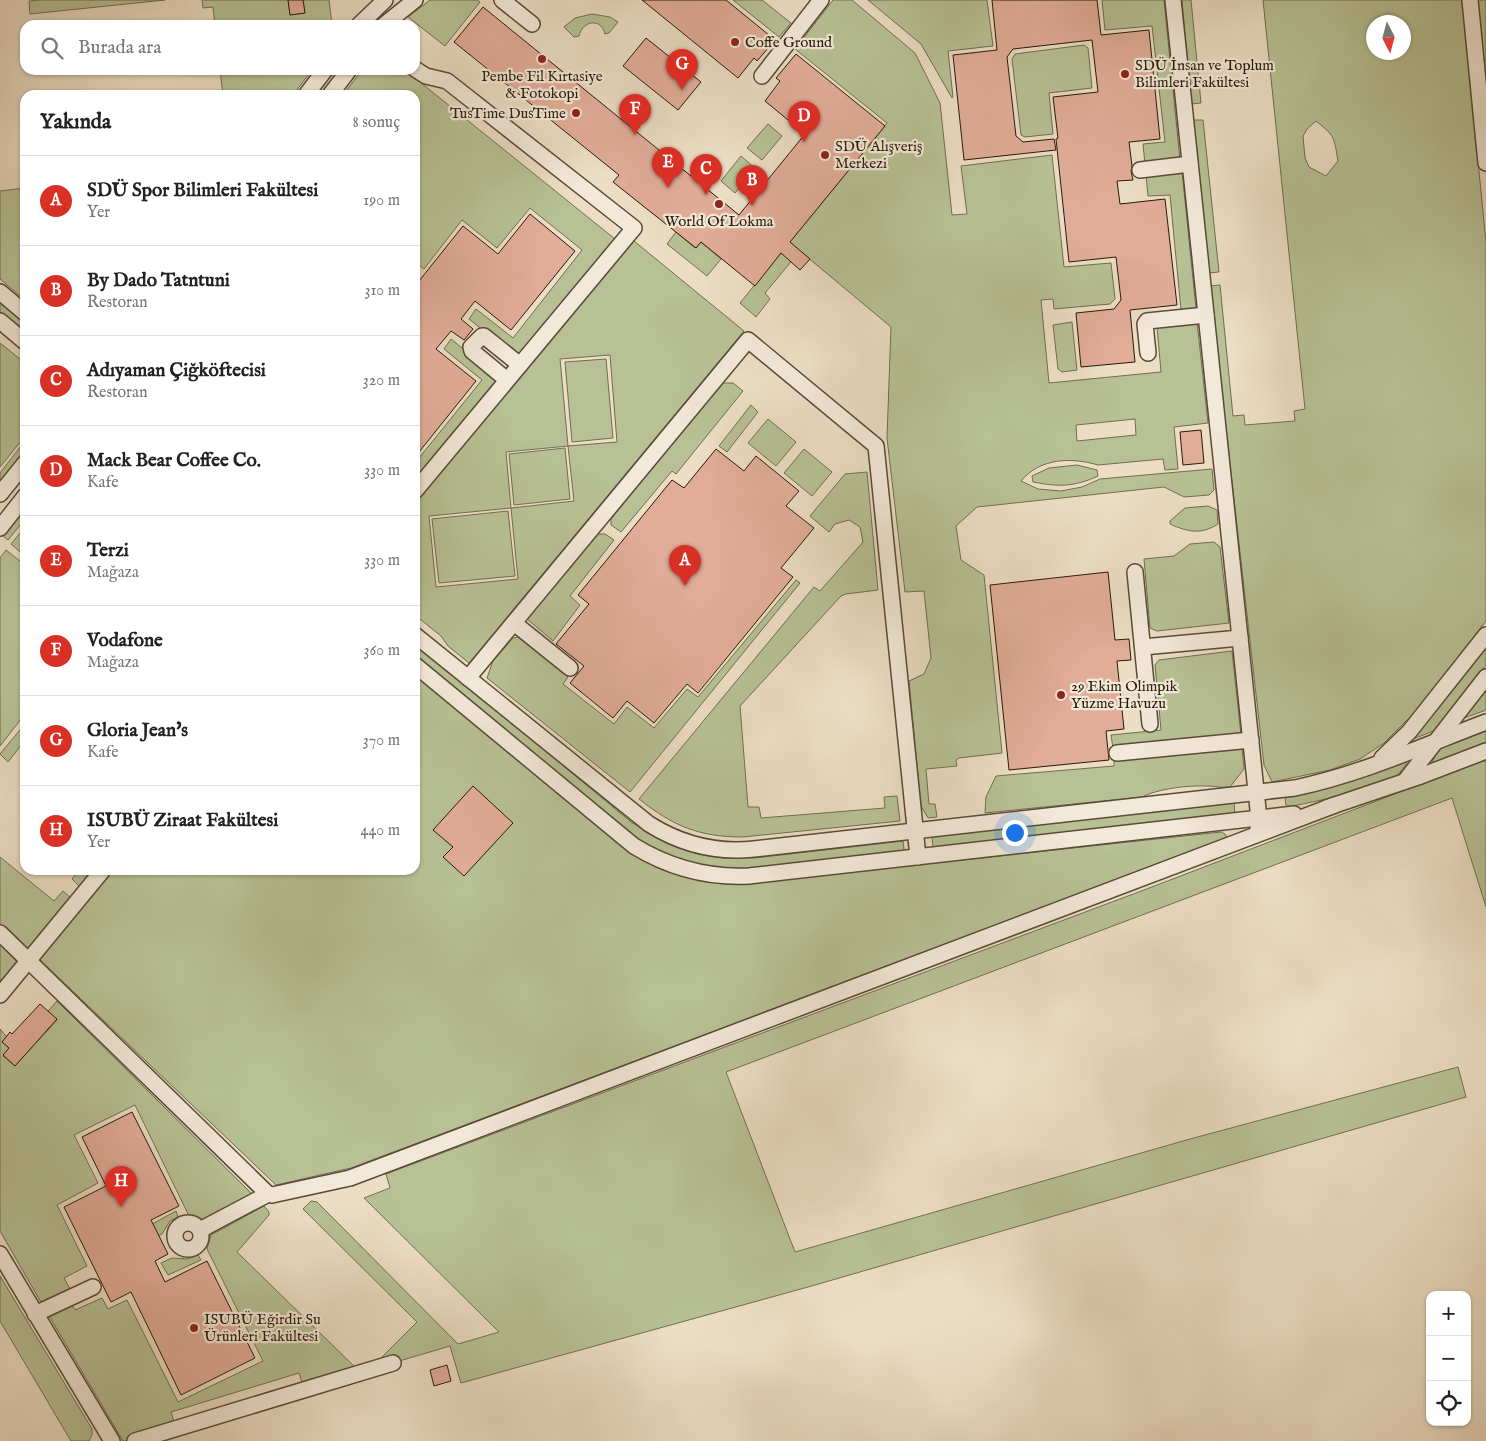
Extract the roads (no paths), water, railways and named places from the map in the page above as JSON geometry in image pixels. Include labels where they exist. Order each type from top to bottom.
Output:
[{"type":"street","points":[[366,20],[386,0]]},
{"type":"street","points":[[390,20],[415,0]]},
{"type":"street","points":[[502,0],[532,24]]},
{"type":"street","points":[[762,76],[821,0]]},
{"type":"street","points":[[1173,0],[1259,819],[1259,828],[1252,838]]},
{"type":"street","points":[[1470,0],[1486,163]]},
{"type":"street","points":[[420,72],[426,76],[447,81],[634,228],[420,485]]},
{"type":"street","points":[[310,90],[321,75]]},
{"type":"street","points":[[334,90],[344,75]]},
{"type":"street","points":[[1140,170],[1190,164]]},
{"type":"street","points":[[0,292],[20,309]]},
{"type":"street","points":[[1148,353],[1145,324],[1147,321],[1206,315]]},
{"type":"street","points":[[0,321],[20,338]]},
{"type":"street","points":[[508,380],[472,351],[471,347],[484,336],[520,365]]},
{"type":"street","points":[[468,678],[748,340],[876,446],[918,856]]},
{"type":"street","points":[[0,494],[20,469]]},
{"type":"street","points":[[0,528],[20,502]]},
{"type":"street","points":[[1135,572],[1150,724]]},
{"type":"street","points":[[514,623],[570,668]]},
{"type":"street","points":[[1372,765],[1389,752],[1409,732],[1486,635]]},
{"type":"street","points":[[1142,647],[1240,638]]},
{"type":"street","points":[[420,639],[643,820],[663,832],[692,844],[723,850],[747,850],[1256,793],[1313,784],[1372,765],[1486,722]]},
{"type":"street","points":[[420,669],[627,841],[650,856],[676,867],[712,875],[739,877],[1259,819],[1298,814],[1335,805]]},
{"type":"street","points":[[1405,781],[1486,677]]},
{"type":"street","points":[[1117,753],[1251,740]]},
{"type":"street","points":[[200,1230],[268,1194],[276,1194],[350,1178],[1335,805],[1486,751]]},
{"type":"street","points":[[0,995],[98,875]]},
{"type":"street","points":[[0,933],[268,1194]]},
{"type":"street","points":[[0,1254],[112,1441]]},
{"type":"street","points":[[35,1314],[93,1287]]},
{"type":"street","points":[[135,1441],[393,1363]]},
{"type":"place","name":"Coffe Ground","points":[[735,42]]},
{"type":"place","name":"Pembe Fil Kırtasiye & Fotokopi","points":[[542,59]]},
{"type":"place","name":"SDÜ İnsan ve Toplum Bilimleri Fakültesi","points":[[1125,74]]},
{"type":"place","name":"Gloria Jean's","points":[[682,90]]},
{"type":"place","name":"TusTime DusTime","points":[[576,113]]},
{"type":"place","name":"Vodafone","points":[[635,135]]},
{"type":"place","name":"Mack Bear Coffee Co.","points":[[804,142]]},
{"type":"place","name":"SDÜ Alışveriş Merkezi","points":[[825,155]]},
{"type":"place","name":"Terzi","points":[[668,188]]},
{"type":"place","name":"Adıyaman Çiğköftecisi","points":[[706,195]]},
{"type":"place","name":"World Of Lokma","points":[[719,204]]},
{"type":"place","name":"By Dado Tatntuni","points":[[752,206]]},
{"type":"place","name":"SDÜ Spor Bilimleri Fakültesi","points":[[685,586]]},
{"type":"place","name":"29 Ekim Olimpik Yüzme Havuzu","points":[[1061,695]]},
{"type":"place","name":"ISUBÜ Ziraat Fakültesi","points":[[121,1207]]},
{"type":"place","name":"ISUBÜ Eğirdir Su Ürünleri Fakültesi","points":[[194,1328]]}]
